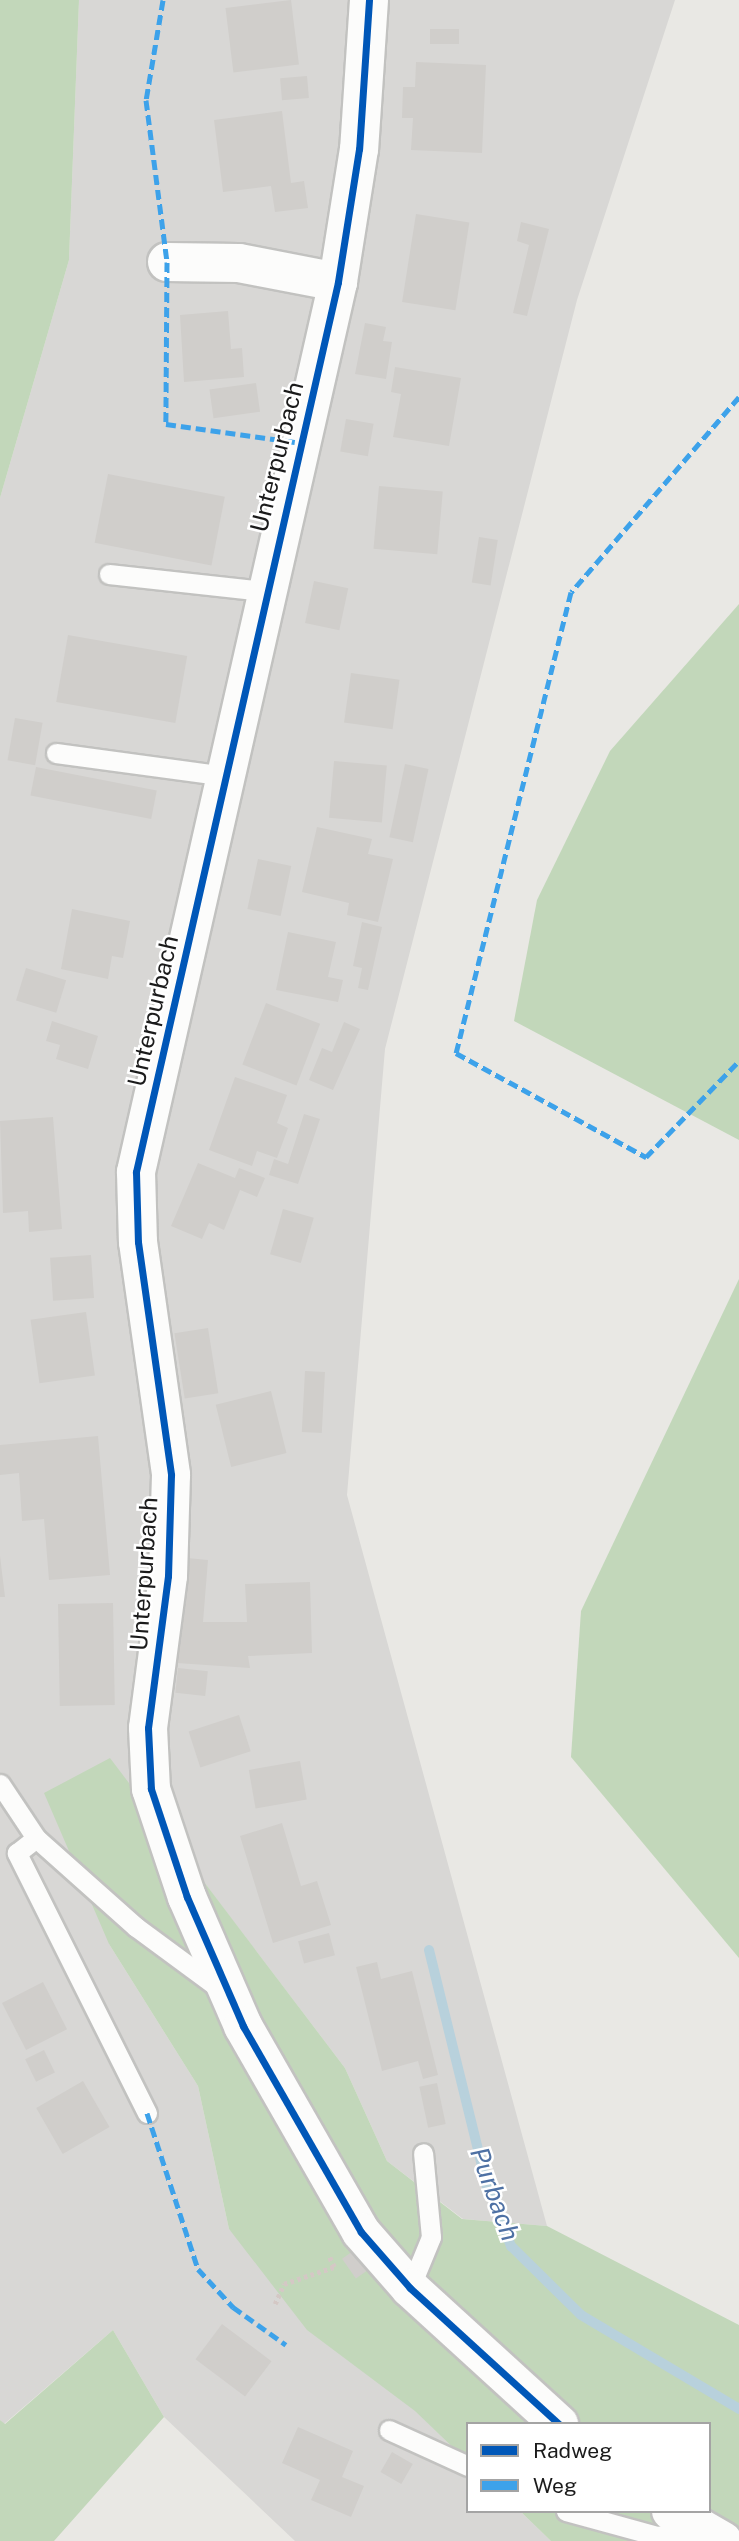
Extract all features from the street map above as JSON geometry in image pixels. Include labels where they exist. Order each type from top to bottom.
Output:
[{"type":"street","name":"Unterpurbach","points":[[369,0],[359,149],[338,282],[263,591],[226,776],[136,1172],[138,1242],[171,1475],[168,1576],[148,1728],[151,1789],[187,1897],[237,2012],[361,2232],[410,2288],[557,2422]]},
{"type":"street","points":[[167,262],[239,263],[338,282]]},
{"type":"lane","points":[[108,574],[263,591]]},
{"type":"lane","points":[[56,753],[226,776]]},
{"type":"lane","points":[[0,1784],[36,1839],[237,2012]]},
{"type":"lane","points":[[36,1839],[16,1853],[18,1866],[48,1910],[107,2045],[147,2113]]},
{"type":"lane","points":[[410,2288],[431,2237],[423,2153]]},
{"type":"lane","points":[[389,2430],[466,2465]]},
{"type":"lane","points":[[573,2513],[657,2536],[697,2527]]},
{"type":"path","points":[[275,2304],[284,2284],[334,2267],[326,2251],[361,2232]]},
{"type":"shaded area","points":[[79,0],[675,0],[577,300],[385,1049],[347,1495],[547,2226],[463,2219],[387,2161],[345,2068],[110,1759],[109,1944],[198,2086],[229,2229],[466,2460],[466,2513],[522,2513],[551,2541],[295,2541],[164,2417],[113,2330],[4,2424],[0,2420],[0,498],[69,260]]},
{"type":"green space","points":[[0,0],[79,0],[69,260],[0,498]]},
{"type":"green space","points":[[739,604],[739,1140],[514,1021],[537,900],[610,751]]},
{"type":"green space","points":[[739,1279],[739,1958],[571,1757],[581,1611]]},
{"type":"green space","points":[[110,1758],[345,2068],[387,2161],[462,2219],[547,2226],[739,2325],[739,2541],[551,2541],[522,2513],[711,2513],[711,2422],[466,2422],[466,2460],[415,2411],[307,2330],[229,2229],[198,2086],[109,1944],[44,1793]]},
{"type":"green space","points":[[113,2330],[164,2417],[54,2541],[0,2541],[0,2420],[5,2424]]},
{"type":"building","points":[[291,0],[299,65],[233,73],[225,8]]},
{"type":"building","points":[[430,29],[459,29],[459,44],[430,44]]},
{"type":"building","points":[[416,62],[486,65],[482,153],[411,150],[413,118],[402,118],[403,87],[415,87]]},
{"type":"building","points":[[307,76],[309,98],[282,100],[280,78]]},
{"type":"building","points":[[282,111],[291,183],[304,181],[308,208],[275,212],[271,186],[223,192],[214,120]]},
{"type":"building","points":[[416,214],[469,222],[455,310],[402,302]]},
{"type":"building","points":[[521,222],[549,229],[527,316],[513,313],[529,245],[517,241]]},
{"type":"building","points":[[228,311],[231,349],[242,348],[244,377],[184,382],[180,315]]},
{"type":"building","points":[[365,323],[386,327],[383,341],[392,342],[386,379],[355,374]]},
{"type":"building","points":[[395,367],[461,378],[449,446],[393,437],[401,394],[391,392]]},
{"type":"building","points":[[256,383],[260,412],[213,418],[209,390]]},
{"type":"building","points":[[346,419],[374,424],[368,456],[340,451]]},
{"type":"building","points":[[108,474],[225,497],[211,565],[95,543]]},
{"type":"building","points":[[379,486],[443,492],[437,554],[374,549]]},
{"type":"building","points":[[479,537],[498,540],[491,585],[472,582]]},
{"type":"building","points":[[314,581],[348,588],[339,630],[305,623]]},
{"type":"building","points":[[68,635],[187,656],[175,723],[56,702]]},
{"type":"building","points":[[351,673],[400,680],[393,729],[344,723]]},
{"type":"building","points":[[15,718],[43,723],[35,765],[8,760]]},
{"type":"building","points":[[334,761],[387,766],[382,822],[329,818]]},
{"type":"building","points":[[405,764],[428,769],[413,842],[389,837]]},
{"type":"building","points":[[36,767],[157,790],[151,819],[30,795]]},
{"type":"building","points":[[317,827],[372,839],[368,854],[393,859],[378,922],[347,915],[349,903],[302,892]]},
{"type":"building","points":[[258,859],[291,866],[281,916],[247,909]]},
{"type":"building","points":[[72,909],[130,921],[123,958],[112,956],[108,979],[61,969]]},
{"type":"building","points":[[362,922],[382,927],[368,990],[358,988],[362,968],[353,966]]},
{"type":"building","points":[[288,932],[336,942],[328,977],[343,980],[338,1002],[276,990]]},
{"type":"building","points":[[26,968],[66,980],[56,1013],[16,1001]]},
{"type":"building","points":[[266,1003],[320,1024],[296,1085],[242,1065]]},
{"type":"building","points":[[52,1021],[98,1036],[88,1069],[56,1059],[60,1045],[46,1041]]},
{"type":"building","points":[[344,1022],[360,1029],[333,1090],[309,1080],[322,1048],[332,1052]]},
{"type":"building","points":[[235,1077],[287,1095],[277,1123],[288,1128],[277,1158],[257,1151],[252,1166],[209,1150]]},
{"type":"building","points":[[304,1114],[320,1119],[298,1184],[269,1175],[274,1159],[288,1164]]},
{"type":"building","points":[[53,1117],[62,1229],[29,1232],[28,1211],[3,1213],[0,1121]]},
{"type":"building","points":[[198,1163],[235,1178],[239,1168],[265,1178],[257,1197],[240,1190],[224,1230],[209,1223],[202,1239],[171,1226]]},
{"type":"building","points":[[283,1209],[314,1218],[301,1263],[270,1254]]},
{"type":"building","points":[[91,1255],[94,1298],[53,1301],[50,1258]]},
{"type":"building","points":[[86,1312],[95,1375],[39,1383],[31,1320]]},
{"type":"building","points":[[208,1328],[218,1393],[185,1399],[174,1333]]},
{"type":"building","points":[[305,1371],[325,1372],[322,1433],[302,1432]]},
{"type":"building","points":[[271,1391],[286,1453],[231,1467],[216,1405]]},
{"type":"building","points":[[98,1436],[110,1575],[49,1580],[44,1519],[22,1521],[19,1473],[0,1475],[0,1445]]},
{"type":"building","points":[[0,1556],[5,1597],[0,1597]]},
{"type":"building","points":[[187,1558],[208,1560],[203,1622],[247,1622],[245,1584],[310,1582],[312,1653],[248,1656],[250,1668],[177,1663]]},
{"type":"building","points":[[113,1603],[115,1705],[60,1706],[58,1604]]},
{"type":"building","points":[[178,1668],[208,1671],[205,1696],[175,1693]]},
{"type":"building","points":[[239,1715],[251,1751],[200,1768],[189,1731]]},
{"type":"building","points":[[300,1761],[307,1799],[256,1808],[249,1770]]},
{"type":"building","points":[[282,1823],[301,1886],[317,1881],[331,1925],[273,1943],[240,1836]]},
{"type":"building","points":[[329,1933],[335,1955],[304,1963],[298,1941]]},
{"type":"building","points":[[377,1962],[381,1979],[412,1971],[438,2075],[423,2079],[418,2061],[382,2071],[356,1967]]},
{"type":"building","points":[[43,1982],[67,2029],[26,2050],[2,2003]]},
{"type":"building","points":[[44,2050],[55,2072],[36,2082],[25,2059]]},
{"type":"building","points":[[83,2081],[110,2127],[63,2154],[36,2108]]},
{"type":"building","points":[[437,2083],[446,2124],[428,2128],[419,2087]]},
{"type":"building","points":[[356,2249],[370,2269],[356,2278],[342,2259]]},
{"type":"building","points":[[222,2324],[272,2361],[245,2396],[196,2359]]},
{"type":"building","points":[[298,2427],[353,2451],[342,2477],[364,2486],[351,2517],[311,2500],[320,2480],[282,2463]]},
{"type":"building","points":[[392,2452],[413,2464],[401,2484],[380,2472]]},
{"type":"waterway","name":"Purbach","points":[[429,1950],[487,2186],[511,2246],[581,2315],[739,2409]]},
{"type":"marked path","points":[[163,0],[146,100],[167,262],[166,424],[302,443]]},
{"type":"marked path","points":[[739,397],[571,592],[456,1053],[646,1157],[739,1061]]},
{"type":"marked path","points":[[147,2113],[198,2269],[233,2307],[286,2345]]},
{"type":"cycle path","points":[[369,0],[359,149],[338,282],[136,1172],[138,1242],[171,1475],[168,1576],[148,1728],[151,1789],[187,1897],[243,2026],[361,2232],[410,2288],[557,2422]]}]
